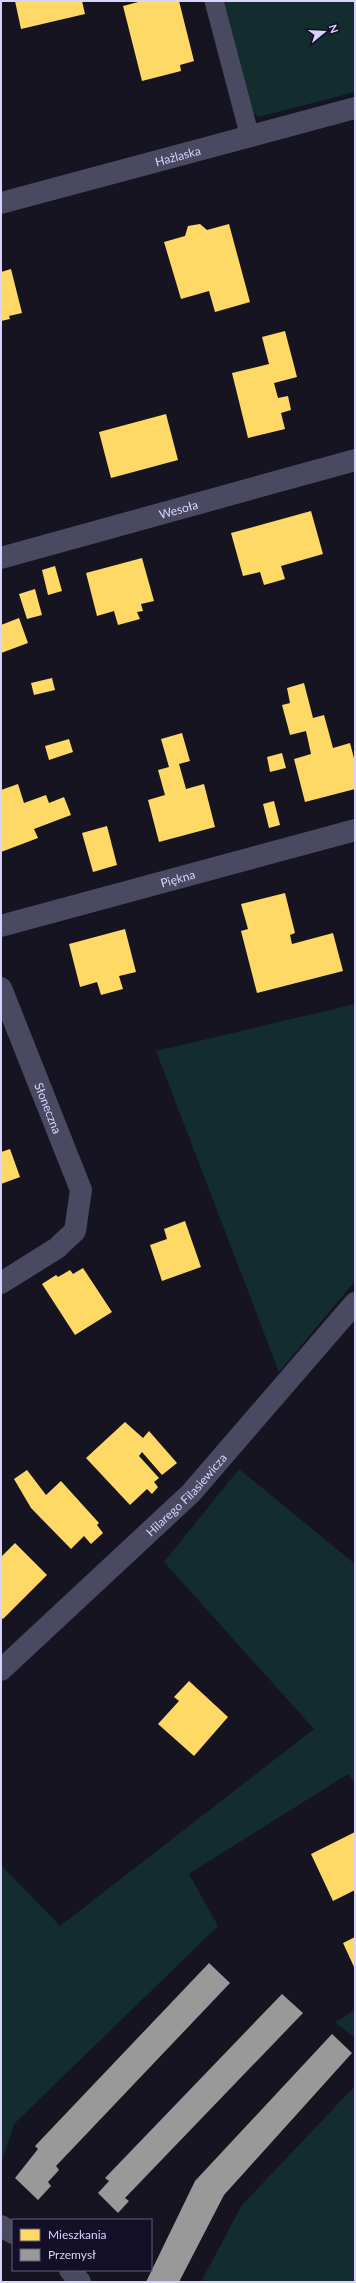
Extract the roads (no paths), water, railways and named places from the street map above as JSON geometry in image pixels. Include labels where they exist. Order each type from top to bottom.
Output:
[{"type":"street","name":"Hażlaska","points":[[1,203],[250,138],[355,108]]},
{"type":"street","name":"Wesoła","points":[[1,558],[355,460]]},
{"type":"street","name":"Piękna","points":[[1,926],[355,830]]},
{"type":"street","name":"Słoneczna","points":[[1,988],[81,1190],[75,1231],[57,1248],[1,1283]]},
{"type":"street","name":"Hilarego Filasiewicza","points":[[1,1670],[191,1494],[355,1303]]},
{"type":"street","points":[[1,2226],[12,2232]]},
{"type":"street","points":[[71,2271],[80,2282]]},
{"type":"lane","points":[[214,1],[250,138]]}]
